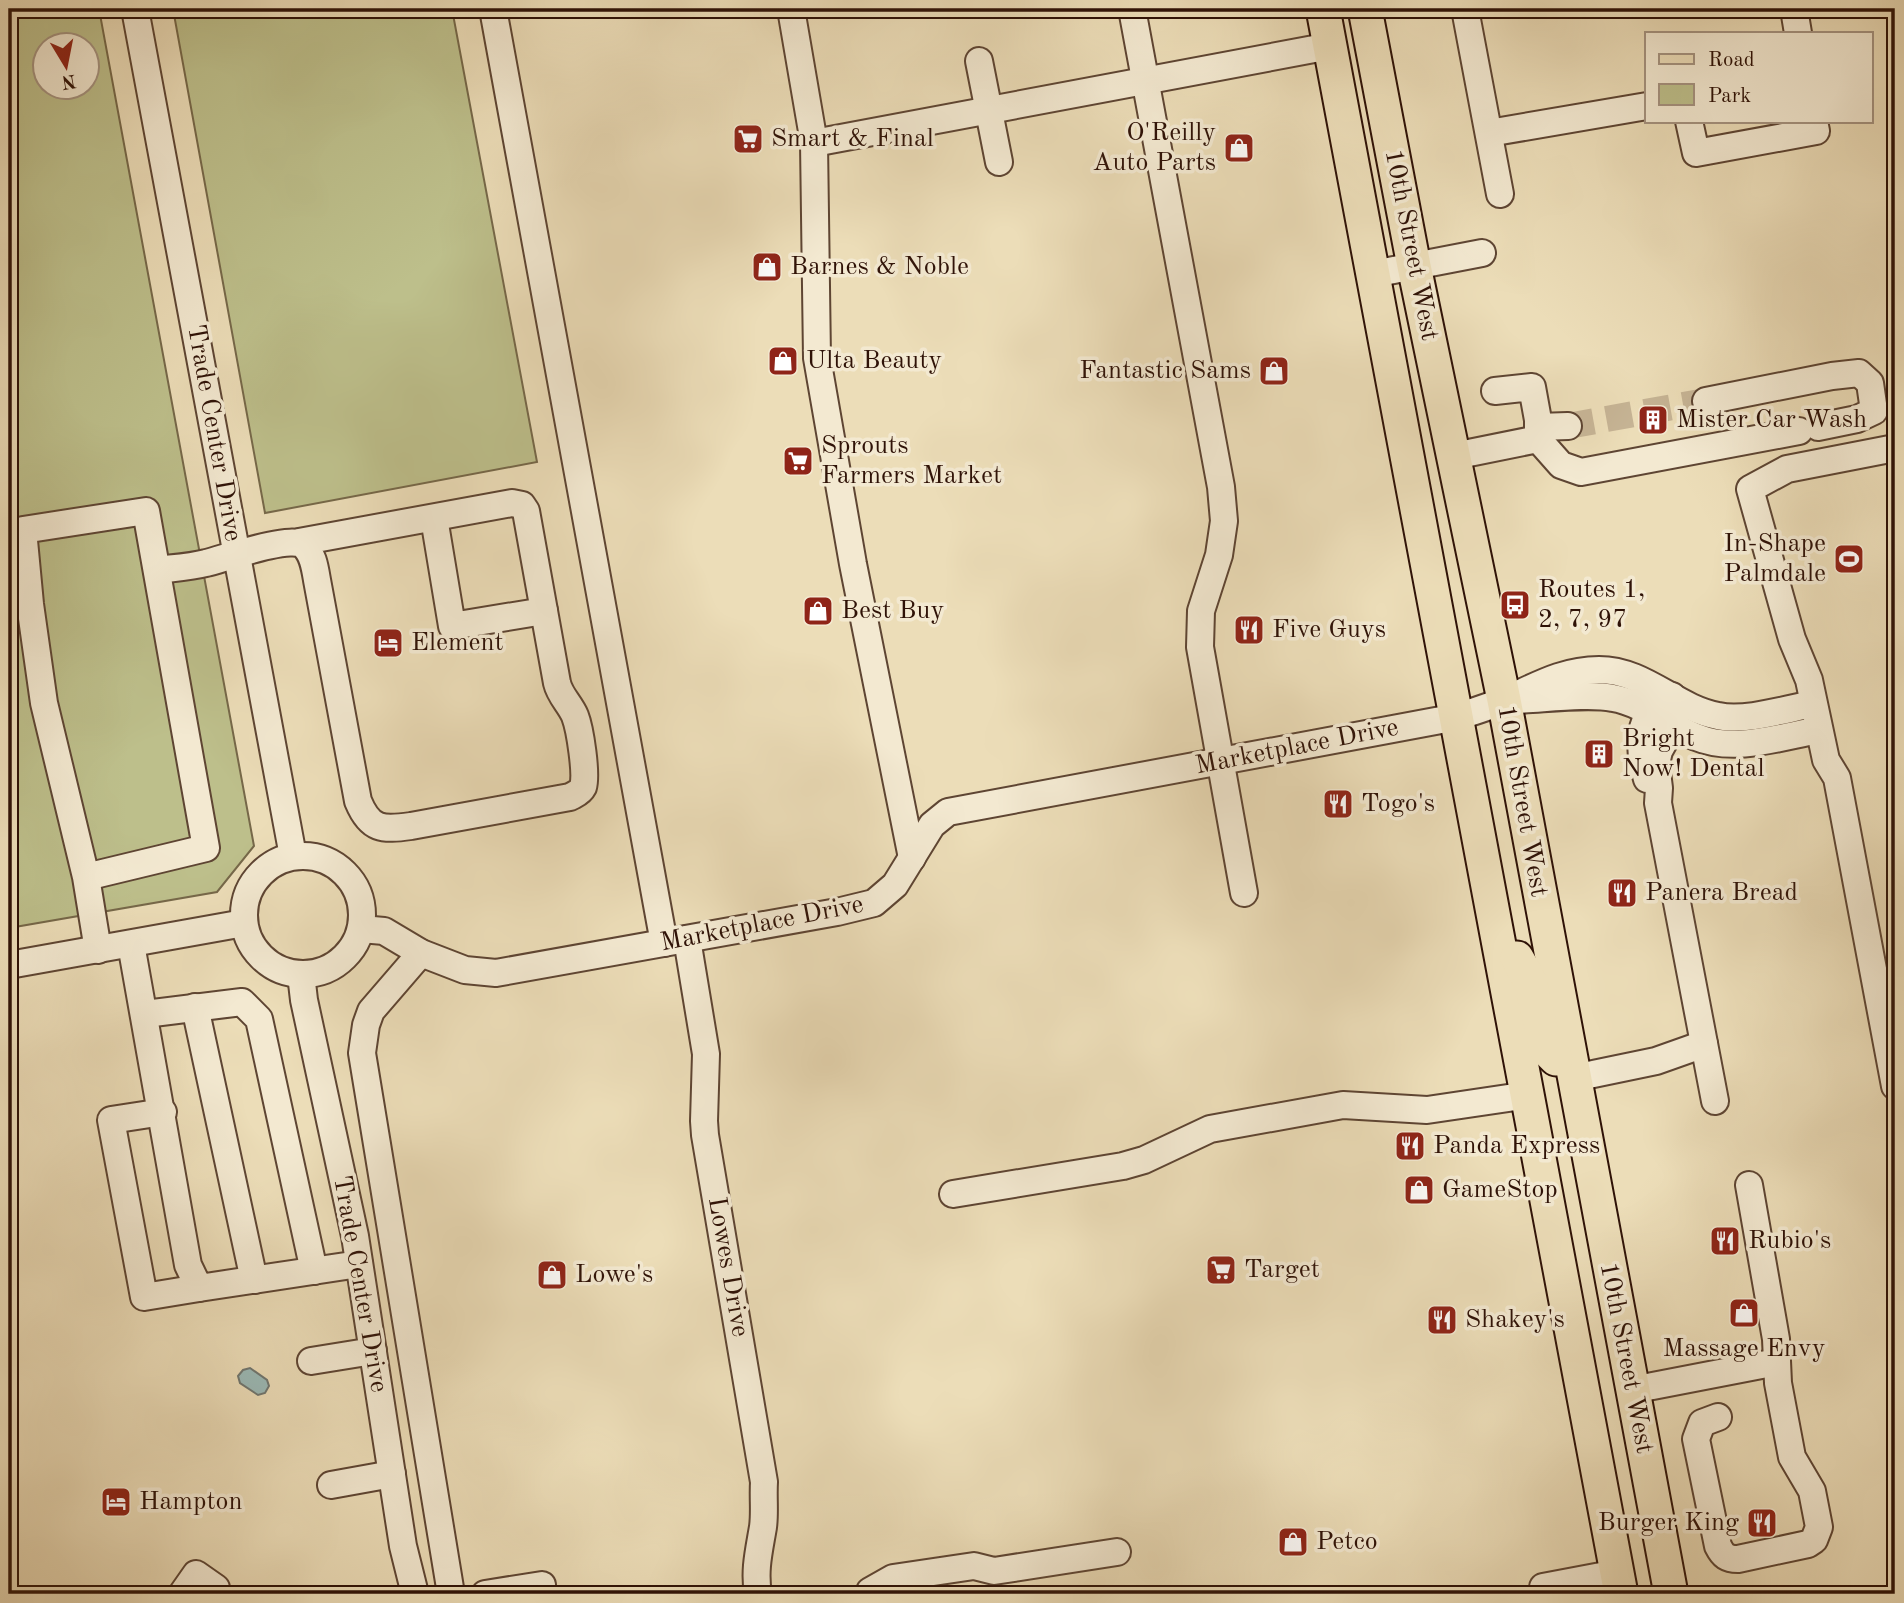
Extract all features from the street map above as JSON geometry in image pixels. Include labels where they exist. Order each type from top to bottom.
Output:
[{"type":"main road","name":"10th Street West","points":[[1323,9],[1619,1584]]},
{"type":"main road","name":"10th Street West","points":[[1366,9],[1504,700],[1671,1594]]},
{"type":"main road","points":[[1495,916],[1530,981],[1546,1049],[1574,1078]]},
{"type":"main road","points":[[1528,1095],[1560,1127],[1588,1274],[1626,1355]]},
{"type":"street","name":"Trade Center Drive","points":[[135,9],[293,856]]},
{"type":"street","name":"Lowes Drive","points":[[493,9],[675,941],[706,1054],[705,1135],[764,1482],[763,1525],[755,1578],[758,1594]]},
{"type":"street","points":[[791,9],[814,143],[817,358],[853,564],[912,858]]},
{"type":"street","points":[[1132,9],[1221,487],[1224,521],[1219,555],[1201,611],[1200,647],[1244,893]]},
{"type":"street","points":[[1465,9],[1500,194]]},
{"type":"street","points":[[1794,9],[1798,32]]},
{"type":"street","points":[[814,143],[1330,46]]},
{"type":"street","points":[[979,61],[999,162]]},
{"type":"street","points":[[1489,133],[1645,106]]},
{"type":"street","points":[[1689,122],[1696,153],[1815,126]]},
{"type":"street","points":[[1373,274],[1482,253]]},
{"type":"street","points":[[1495,391],[1532,387],[1538,433],[1561,465],[1581,472],[1809,429],[1857,419],[1874,411],[1870,383],[1851,363],[1832,376],[1706,401]]},
{"type":"street","points":[[1454,456],[1568,426]]},
{"type":"street","points":[[1895,448],[1787,469],[1750,489],[1792,639],[1809,680],[1828,766],[1837,778],[1895,1086]]},
{"type":"street","points":[[157,570],[207,563],[236,552],[512,503],[522,505],[526,511],[559,693],[576,718],[584,769],[583,786],[579,792],[570,797],[388,829],[372,824],[364,815],[358,801],[312,557],[299,542]]},
{"type":"street","points":[[86,877],[206,848],[146,511],[23,530],[44,703],[86,877],[98,950]]},
{"type":"street","points":[[434,518],[452,626],[544,611]]},
{"type":"street","points":[[1504,700],[1551,678],[1600,670],[1632,675],[1700,710],[1727,718],[1814,704]]},
{"type":"street","points":[[1672,696],[1649,713],[1643,731],[1642,756],[1650,788],[1658,803],[1715,1101]]},
{"type":"street","points":[[1658,803],[1660,788],[1656,764],[1659,751],[1673,726],[1672,696]]},
{"type":"street","points":[[1504,700],[1608,697],[1631,703],[1703,740],[1732,744],[1819,730]]},
{"type":"street","name":"Marketplace Drive","points":[[361,929],[384,932],[421,953],[466,970],[496,973],[837,912],[874,903],[895,885],[932,825],[948,812],[1457,717],[1504,700]]},
{"type":"street","points":[[293,856],[312,856],[332,863],[348,876],[359,893],[361,929],[352,948],[338,963],[319,972],[301,974],[281,970],[263,959],[250,943],[244,923],[247,894],[257,876],[273,863],[293,856]]},
{"type":"street","points":[[9,965],[244,923]]},
{"type":"street","points":[[131,944],[163,1112],[188,1265],[198,1288]]},
{"type":"street","points":[[421,953],[371,1011],[362,1052],[451,1594]]},
{"type":"street","name":"Trade Center Drive","points":[[301,974],[304,1000],[359,1264],[405,1555],[415,1594]]},
{"type":"street","points":[[145,1014],[242,1002],[259,1018],[314,1270]]},
{"type":"street","points":[[195,1007],[254,1280]]},
{"type":"street","points":[[1574,1078],[1656,1062],[1704,1044]]},
{"type":"street","points":[[953,1194],[1123,1166],[1144,1160],[1210,1129],[1343,1105],[1427,1110],[1528,1095]]},
{"type":"street","points":[[163,1112],[111,1119],[144,1297],[359,1264]]},
{"type":"street","points":[[1718,1417],[1702,1423],[1696,1439],[1722,1555],[1729,1559],[1738,1559],[1801,1547],[1814,1539],[1819,1527],[1812,1491],[1792,1457],[1778,1383],[1776,1339],[1748,1185]]},
{"type":"street","points":[[310,1361],[373,1351]]},
{"type":"street","points":[[1632,1390],[1777,1362]]},
{"type":"street","points":[[331,1485],[392,1474]]},
{"type":"street","points":[[870,1591],[893,1578],[974,1566],[994,1571],[1117,1552]]},
{"type":"street","points":[[182,1594],[196,1574],[216,1588]]},
{"type":"street","points":[[1543,1587],[1619,1584]]},
{"type":"street","points":[[485,1594],[542,1585]]},
{"type":"green space","points":[[9,9],[99,9],[254,846],[217,892],[9,928]]},
{"type":"green space","points":[[173,9],[452,9],[537,462],[265,513]]},
{"type":"water","points":[[250,1368],[267,1380],[269,1386],[265,1393],[258,1395],[240,1383],[238,1376],[243,1370]]},
{"type":"tunnel","points":[[1568,426],[1706,401]]},
{"type":"place","name":"Smart & Final","points":[[748,139]]},
{"type":"place","name":"O'Reilly Auto Parts","points":[[1239,148]]},
{"type":"place","name":"Barnes & Noble","points":[[767,267]]},
{"type":"place","name":"Ulta Beauty","points":[[783,361]]},
{"type":"place","name":"Fantastic Sams","points":[[1274,371]]},
{"type":"place","name":"Mister Car Wash","points":[[1653,420]]},
{"type":"place","name":"Sprouts Farmers Market","points":[[798,461]]},
{"type":"place","name":"In-Shape Palmdale","points":[[1849,559]]},
{"type":"place","name":"Routes 1, 2, 7, 97","points":[[1515,605]]},
{"type":"place","name":"Best Buy","points":[[818,611]]},
{"type":"place","name":"Five Guys","points":[[1249,630]]},
{"type":"place","name":"Element","points":[[388,643]]},
{"type":"place","name":"Bright Now! Dental","points":[[1599,754]]},
{"type":"place","name":"Togo's","points":[[1338,804]]},
{"type":"place","name":"Panera Bread","points":[[1622,893]]},
{"type":"place","name":"Panda Express","points":[[1410,1146]]},
{"type":"place","name":"GameStop","points":[[1419,1190]]},
{"type":"place","name":"Rubio's","points":[[1725,1241]]},
{"type":"place","name":"Target","points":[[1221,1270]]},
{"type":"place","name":"Lowe's","points":[[552,1275]]},
{"type":"place","name":"Massage Envy","points":[[1744,1313]]},
{"type":"place","name":"Shakey's","points":[[1442,1320]]},
{"type":"place","name":"Hampton","points":[[116,1502]]},
{"type":"place","name":"Burger King","points":[[1762,1523]]},
{"type":"place","name":"Petco","points":[[1293,1542]]}]
